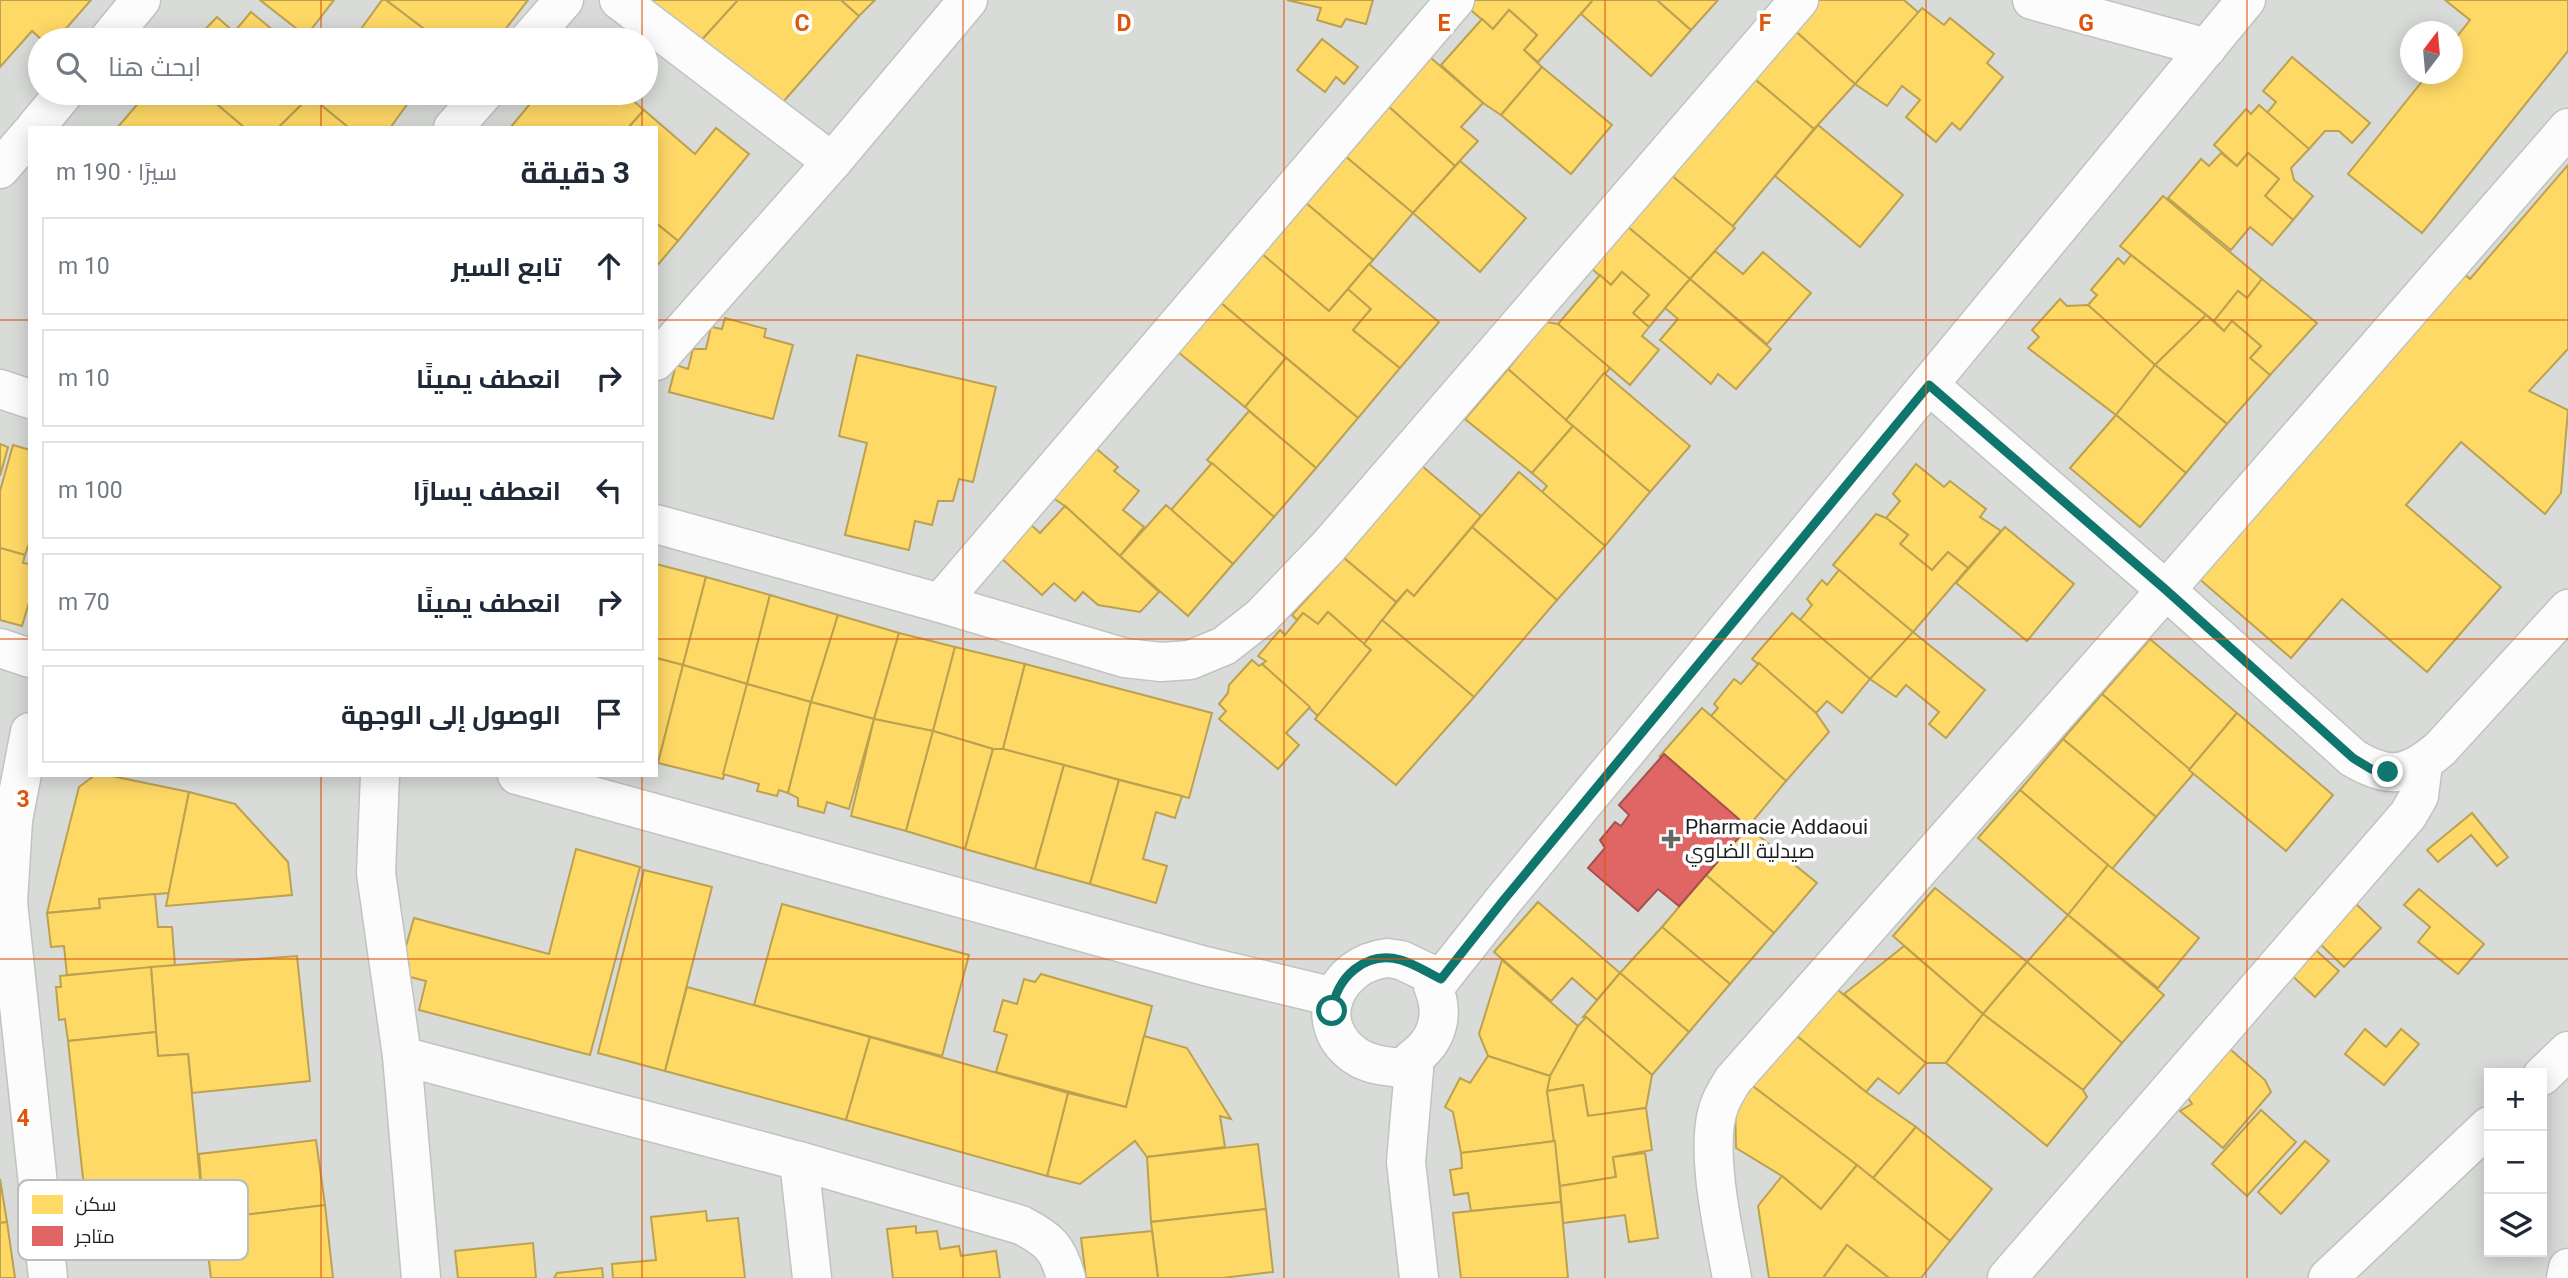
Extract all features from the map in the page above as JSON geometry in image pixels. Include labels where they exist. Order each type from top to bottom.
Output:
[{"type":"street","points":[[118,28],[141,0]]},
{"type":"street","points":[[540,28],[564,0]]},
{"type":"street","points":[[619,0],[656,28]]},
{"type":"street","points":[[658,359],[832,162],[968,0]]},
{"type":"street","points":[[940,603],[1455,0]]},
{"type":"street","points":[[658,525],[1125,658],[1161,662],[1190,660],[1224,646],[1261,617],[1328,547],[1799,0]]},
{"type":"street","points":[[2032,0],[2207,48]]},
{"type":"street","points":[[1419,1278],[1406,1163],[1414,1069],[1412,1059],[1432,1040],[1440,1013],[1433,986],[2246,0]]},
{"type":"street","points":[[658,30],[832,162]]},
{"type":"street","points":[[37,126],[54,105]]},
{"type":"street","points":[[455,126],[473,105]]},
{"type":"street","points":[[1732,1278],[1714,1167],[1719,1105],[1732,1080],[2166,590],[2568,128]]},
{"type":"street","points":[[0,169],[28,136]]},
{"type":"street","points":[[1929,385],[2166,590],[2353,758],[2371,769],[2406,772],[2423,764],[2440,749],[2568,609]]},
{"type":"street","points":[[0,389],[28,398]]},
{"type":"street","points":[[0,648],[28,657]]},
{"type":"street","points":[[28,742],[13,820],[8,902],[38,1180]]},
{"type":"street","points":[[2007,1278],[2408,815],[2419,796],[2423,764]]},
{"type":"street","points":[[380,777],[376,873],[402,1056],[421,1278]]},
{"type":"street","points":[[524,777],[1205,967],[1334,997]]},
{"type":"street","points":[[1414,1069],[1371,1063],[1358,1058],[1347,1049],[1333,1025],[1334,997],[1349,973],[1373,960],[1401,960],[1441,979]]},
{"type":"street","points":[[2547,1071],[2568,1051]]},
{"type":"street","points":[[402,1056],[799,1161],[1021,1225],[1047,1239],[1061,1260],[1066,1278]]},
{"type":"street","points":[[2328,1278],[2484,1131]]},
{"type":"street","points":[[799,1161],[811,1278]]},
{"type":"street","points":[[46,1260],[48,1278]]},
{"type":"street","points":[[2566,1278],[2568,1268]]},
{"type":"shaded area","points":[[0,0],[2568,0],[2568,1278],[0,1278]]},
{"type":"building: سكن","points":[[0,0],[91,0],[66,28],[28,28],[28,36],[0,67]]},
{"type":"building: سكن","points":[[260,0],[334,0],[312,28],[296,28]]},
{"type":"building: سكن","points":[[382,0],[386,0],[423,28],[362,28]]},
{"type":"building: سكن","points":[[386,0],[528,0],[506,28],[423,28]]},
{"type":"building: سكن","points":[[638,0],[738,0],[698,44]]},
{"type":"building: سكن","points":[[738,0],[841,0],[859,16],[775,111],[698,44]]},
{"type":"building: سكن","points":[[841,0],[875,0],[859,16]]},
{"type":"building: سكن","points":[[1287,0],[1373,0],[1366,24],[1346,19],[1341,27],[1317,20],[1321,8]]},
{"type":"building: سكن","points":[[1471,0],[1593,0],[1538,62],[1524,50],[1537,35],[1509,10],[1493,29],[1466,6]]},
{"type":"building: سكن","points":[[1593,0],[1657,0],[1691,30],[1651,76],[1581,14]]},
{"type":"building: سكن","points":[[1657,0],[1718,0],[1691,30]]},
{"type":"building: سكن","points":[[1816,0],[1904,0],[1919,13],[1855,84],[1793,29]]},
{"type":"building: سكن","points":[[2445,0],[2568,0],[2568,51],[2422,233],[2348,174],[2420,84],[2463,84],[2463,29],[2470,20]]},
{"type":"building: سكن","points":[[1922,8],[1944,25],[1950,18],[1994,54],[1987,63],[2003,77],[1960,130],[1952,123],[1936,142],[1906,117],[1920,100],[1902,86],[1887,106],[1855,84]]},
{"type":"building: سكن","points":[[1509,10],[1537,35],[1524,50],[1542,67],[1501,115],[1483,103],[1441,65],[1482,19],[1493,29]]},
{"type":"building: سكن","points":[[251,12],[270,28],[237,28]]},
{"type":"building: سكن","points":[[217,17],[229,28],[206,28]]},
{"type":"building: سكن","points":[[1793,29],[1855,84],[1814,129],[1751,76]]},
{"type":"building: سكن","points":[[1322,39],[1358,67],[1344,84],[1336,77],[1325,92],[1297,70]]},
{"type":"building: سكن","points":[[2292,57],[2370,123],[2352,143],[2339,131],[2325,131],[2309,149],[2267,113],[2276,102],[2263,91]]},
{"type":"building: سكن","points":[[1431,58],[1483,103],[1461,127],[1478,141],[1455,166],[1388,106]]},
{"type":"building: سكن","points":[[1542,67],[1612,125],[1571,174],[1501,115]]},
{"type":"building: سكن","points":[[1751,76],[1814,129],[1732,227],[1671,175]]},
{"type":"building: سكن","points":[[137,105],[218,105],[243,126],[119,126]]},
{"type":"building: سكن","points":[[218,105],[301,105],[280,126],[243,126]]},
{"type":"building: سكن","points":[[301,105],[321,105],[347,126],[280,126]]},
{"type":"building: سكن","points":[[321,105],[407,105],[391,126],[347,126]]},
{"type":"building: سكن","points":[[529,105],[638,105],[644,110],[630,126],[512,126]]},
{"type":"building: سكن","points":[[2259,105],[2309,149],[2291,168],[2294,180],[2313,196],[2293,220],[2265,196],[2279,179],[2248,153],[2237,166],[2214,145],[2246,109],[2251,114]]},
{"type":"building: سكن","points":[[1388,106],[1455,166],[1413,213],[1345,156]]},
{"type":"building: سكن","points":[[644,110],[695,154],[716,128],[749,154],[678,241],[658,225],[658,126],[630,126]]},
{"type":"building: سكن","points":[[1818,125],[1903,195],[1860,247],[1775,176]]},
{"type":"building: سكن","points":[[2221,153],[2237,166],[2248,153],[2279,179],[2265,196],[2293,220],[2272,245],[2250,227],[2231,250],[2168,198],[2201,159],[2209,166]]},
{"type":"building: سكن","points":[[1345,156],[1413,213],[1373,260],[1306,203]]},
{"type":"building: سكن","points":[[1460,161],[1526,218],[1480,272],[1413,213]]},
{"type":"building: سكن","points":[[2568,165],[2568,349],[2529,391],[2568,410],[2561,493],[2545,514],[2461,442],[2406,505],[2501,587],[2427,672],[2342,599],[2291,658],[2197,577],[2461,271],[2470,279]]},
{"type":"building: سكن","points":[[1671,175],[1735,228],[1690,279],[1628,227]]},
{"type":"building: سكن","points":[[2163,196],[2262,279],[2247,298],[2238,291],[2214,321],[2120,246]]},
{"type":"building: سكن","points":[[1306,203],[1373,260],[1329,311],[1262,254]]},
{"type":"building: سكن","points":[[658,225],[678,241],[658,265]]},
{"type":"building: سكن","points":[[1628,227],[1690,279],[1649,327],[1633,313],[1649,295],[1622,272],[1611,285],[1592,269]]},
{"type":"building: سكن","points":[[1715,251],[1743,274],[1763,252],[1811,293],[1767,344],[1690,279]]},
{"type":"building: سكن","points":[[1262,254],[1329,311],[1348,289],[1371,309],[1353,330],[1400,368],[1358,418],[1221,303]]},
{"type":"building: سكن","points":[[2131,255],[2206,315],[2155,365],[2088,305],[2097,295],[2091,290],[2118,258],[2124,264]]},
{"type":"building: سكن","points":[[1369,264],[1439,322],[1400,368],[1353,330],[1371,309],[1348,289]]},
{"type":"building: سكن","points":[[1622,272],[1649,295],[1633,313],[1649,327],[1642,336],[1659,350],[1630,385],[1558,324],[1600,275],[1611,285]]},
{"type":"building: سكن","points":[[1690,279],[1771,349],[1736,389],[1718,374],[1711,384],[1660,340],[1678,319],[1665,308]]},
{"type":"building: سكن","points":[[2262,279],[2317,323],[2270,375],[2250,358],[2261,346],[2232,321],[2224,331],[2214,321],[2238,291],[2247,298]]},
{"type":"building: سكن","points":[[2060,299],[2067,306],[2088,305],[2155,365],[2116,415],[2028,348],[2039,337],[2032,330]]},
{"type":"building: سكن","points":[[1221,303],[1286,358],[1245,407],[1178,352]]},
{"type":"building: سكن","points":[[2206,315],[2224,331],[2232,321],[2261,346],[2250,358],[2270,375],[2227,424],[2155,365]]},
{"type":"building: سكن","points":[[725,318],[766,329],[764,337],[793,345],[773,419],[669,392],[676,365],[688,369],[693,349],[706,349],[711,327],[722,329]]},
{"type":"building: سكن","points":[[1546,322],[1558,324],[1610,368],[1566,420],[1508,369]]},
{"type":"building: سكن","points":[[857,355],[996,387],[973,482],[959,479],[953,501],[938,501],[932,525],[915,521],[909,550],[845,535],[867,443],[839,436]]},
{"type":"building: سكن","points":[[1286,358],[1358,418],[1316,468],[1245,407]]},
{"type":"building: سكن","points":[[2155,365],[2227,424],[2186,473],[2116,415]]},
{"type":"building: سكن","points":[[1508,369],[1573,426],[1532,473],[1465,419]]},
{"type":"building: سكن","points":[[1604,373],[1690,446],[1650,492],[1566,420]]},
{"type":"building: سكن","points":[[1249,411],[1316,468],[1274,517],[1207,460]]},
{"type":"building: سكن","points":[[2116,415],[2186,473],[2140,527],[2070,468]]},
{"type":"building: سكن","points":[[1573,426],[1650,492],[1605,546],[1541,493],[1547,486],[1532,473]]},
{"type":"building: سكن","points":[[0,444],[8,447],[0,476]]},
{"type":"building: سكن","points":[[13,445],[28,449],[28,546],[25,555],[0,548],[0,491]]},
{"type":"building: سكن","points":[[1092,445],[1118,467],[1114,471],[1139,491],[1123,510],[1144,527],[1120,556],[1065,506],[1050,496]]},
{"type":"building: سكن","points":[[1212,463],[1274,517],[1233,564],[1171,510]]},
{"type":"building: سكن","points":[[1916,464],[1944,487],[1950,481],[1986,509],[1980,517],[2001,531],[1968,568],[1948,552],[1932,570],[1900,544],[1908,535],[1886,518],[1900,501],[1893,494]]},
{"type":"building: سكن","points":[[1422,466],[1481,516],[1414,596],[1407,590],[1396,602],[1344,558]]},
{"type":"building: سكن","points":[[1519,472],[1605,546],[1557,600],[1472,527]]},
{"type":"building: سكن","points":[[1166,505],[1233,564],[1188,616],[1120,556]]},
{"type":"building: سكن","points":[[1065,506],[1159,592],[1140,612],[1098,605],[1083,592],[1075,601],[1054,583],[1042,595],[1000,557],[1030,524],[1040,533]]},
{"type":"building: سكن","points":[[1876,514],[1886,518],[1908,535],[1900,544],[1932,570],[1948,552],[1968,568],[1913,632],[1833,565]]},
{"type":"building: سكن","points":[[1472,527],[1557,600],[1474,697],[1382,620],[1407,590],[1414,596]]},
{"type":"building: سكن","points":[[2005,527],[2074,584],[2027,641],[1956,583]]},
{"type":"building: سكن","points":[[0,548],[25,555],[23,563],[28,564],[28,606],[22,626],[0,620]]},
{"type":"building: سكن","points":[[1344,558],[1396,602],[1364,644],[1328,612],[1318,624],[1303,613],[1297,620],[1292,615]]},
{"type":"building: سكن","points":[[658,565],[706,577],[683,665],[658,659]]},
{"type":"building: سكن","points":[[1839,570],[1913,632],[1870,679],[1800,620],[1812,605],[1807,599],[1822,580],[1827,585]]},
{"type":"building: سكن","points":[[706,577],[770,595],[747,684],[683,665]]},
{"type":"building: سكن","points":[[770,595],[838,615],[811,702],[747,684]]},
{"type":"building: سكن","points":[[1328,612],[1371,650],[1318,716],[1262,664],[1266,661],[1258,656],[1280,630],[1285,635],[1303,613],[1318,624]]},
{"type":"building: سكن","points":[[1792,613],[1870,679],[1842,713],[1827,701],[1816,713],[1752,659]]},
{"type":"building: سكن","points":[[838,615],[899,633],[874,719],[811,702]]},
{"type":"building: سكن","points":[[1382,620],[1474,697],[1396,785],[1315,719],[1371,650],[1364,644]]},
{"type":"building: سكن","points":[[1913,632],[1985,690],[1946,738],[1929,724],[1939,712],[1906,685],[1896,697],[1870,679]]},
{"type":"building: سكن","points":[[899,633],[955,647],[933,731],[874,719]]},
{"type":"building: سكن","points":[[2150,639],[2237,713],[2189,770],[2102,694]]},
{"type":"building: سكن","points":[[955,647],[1025,664],[1003,749],[993,749],[933,731]]},
{"type":"building: سكن","points":[[658,659],[683,665],[658,763]]},
{"type":"building: سكن","points":[[1252,660],[1259,666],[1262,664],[1310,707],[1286,733],[1299,745],[1278,769],[1219,719],[1226,711],[1219,704],[1228,693],[1229,685]]},
{"type":"building: سكن","points":[[1759,663],[1816,713],[1829,732],[1786,781],[1711,716],[1718,708],[1714,704],[1734,679],[1741,684]]},
{"type":"building: سكن","points":[[1025,664],[1212,713],[1189,798],[1003,749]]},
{"type":"building: سكن","points":[[683,665],[747,684],[723,779],[658,763]]},
{"type":"building: سكن","points":[[747,684],[811,702],[788,793],[779,790],[777,796],[757,791],[759,784],[723,774]]},
{"type":"building: سكن","points":[[2102,694],[2194,773],[2156,817],[2063,739]]},
{"type":"building: سكن","points":[[811,702],[874,719],[849,809],[827,802],[824,813],[798,806],[798,798],[788,793]]},
{"type":"building: سكن","points":[[1702,708],[1786,781],[1748,827],[1664,754],[1659,757]]},
{"type":"building: سكن","points":[[2237,713],[2333,795],[2286,851],[2189,770]]},
{"type":"building: سكن","points":[[874,719],[933,731],[906,831],[851,816]]},
{"type":"building: سكن","points":[[933,731],[993,749],[965,849],[906,831]]},
{"type":"building: سكن","points":[[2063,739],[2156,817],[2112,869],[2020,790]]},
{"type":"building: سكن","points":[[993,749],[1003,749],[1064,765],[1035,869],[965,849]]},
{"type":"building: سكن","points":[[1064,765],[1119,780],[1090,884],[1035,869]]},
{"type":"building: سكن","points":[[92,777],[117,777],[189,792],[169,893],[99,899],[100,908],[47,913],[79,787]]},
{"type":"building: سكن","points":[[1119,780],[1182,796],[1175,818],[1156,812],[1143,859],[1167,866],[1156,903],[1090,884]]},
{"type":"building: سكن","points":[[2020,790],[2108,865],[2068,915],[1978,838]]},
{"type":"building: سكن","points":[[189,792],[235,804],[288,862],[292,895],[166,906]]},
{"type":"building: سكن","points":[[2472,813],[2508,857],[2497,866],[2471,835],[2438,862],[2427,850]]},
{"type":"building: سكن","points":[[1748,827],[1817,883],[1774,933],[1706,875]]},
{"type":"building: سكن","points":[[576,849],[640,867],[590,1055],[419,1010],[426,981],[406,976],[409,965],[401,964],[414,918],[549,954]]},
{"type":"building: سكن","points":[[2108,865],[2199,938],[2158,988],[2068,915]]},
{"type":"building: سكن","points":[[644,870],[712,887],[665,1071],[598,1053]]},
{"type":"building: سكن","points":[[1706,875],[1774,933],[1730,984],[1662,927]]},
{"type":"building: سكن","points":[[1935,888],[2027,962],[1983,1014],[1893,936]]},
{"type":"building: سكن","points":[[2419,889],[2484,944],[2458,974],[2418,942],[2430,927],[2404,905]]},
{"type":"building: سكن","points":[[155,894],[158,927],[172,927],[175,966],[67,975],[64,946],[51,947],[47,913],[100,908],[99,899]]},
{"type":"building: سكن","points":[[1538,902],[1620,973],[1597,1000],[1572,978],[1551,1001],[1494,952]]},
{"type":"building: سكن","points":[[2354,902],[2381,928],[2344,967],[2316,940]]},
{"type":"building: سكن","points":[[782,904],[969,955],[942,1056],[754,1005]]},
{"type":"building: سكن","points":[[2068,915],[2164,995],[2122,1043],[2027,962]]},
{"type":"building: سكن","points":[[1662,927],[1730,984],[1689,1032],[1620,973]]},
{"type":"building: سكن","points":[[2309,944],[2339,971],[2315,997],[2286,970]]},
{"type":"building: سكن","points":[[1904,946],[1983,1014],[1946,1063],[1926,1063],[1844,994]]},
{"type":"building: سكن","points":[[297,956],[310,1081],[192,1093],[188,1054],[158,1056],[151,967]]},
{"type":"building: سكن","points":[[1502,960],[1578,1026],[1550,1076],[1488,1056],[1479,1034]]},
{"type":"building: سكن","points":[[2027,962],[2122,1043],[2083,1090],[1983,1014]]},
{"type":"building: سكن","points":[[151,967],[156,1032],[68,1041],[65,1019],[59,1020],[56,987],[61,987],[60,976]]},
{"type":"building: سكن","points":[[1620,973],[1689,1032],[1652,1075],[1583,1017]]},
{"type":"building: سكن","points":[[1041,974],[1152,1006],[1126,1107],[996,1072],[1007,1035],[994,1031],[1003,1000],[1017,1004],[1024,979],[1035,982]]},
{"type":"building: سكن","points":[[1832,985],[1926,1063],[1899,1094],[1878,1078],[1866,1092],[1793,1033]]},
{"type":"building: سكن","points":[[687,987],[870,1037],[846,1120],[665,1071]]},
{"type":"building: سكن","points":[[1983,1014],[2083,1090],[2087,1097],[2047,1146],[1946,1063]]},
{"type":"building: سكن","points":[[1586,1017],[1652,1075],[1646,1108],[1588,1116],[1583,1085],[1547,1091],[1550,1076],[1578,1026]]},
{"type":"building: سكن","points":[[2365,1029],[2386,1047],[2401,1029],[2419,1044],[2384,1085],[2345,1054]]},
{"type":"building: سكن","points":[[156,1032],[158,1056],[188,1054],[200,1180],[83,1180],[68,1041]]},
{"type":"building: سكن","points":[[1793,1033],[1866,1092],[1916,1127],[1873,1178],[1750,1084]]},
{"type":"building: سكن","points":[[1144,1036],[1187,1048],[1231,1119],[1220,1116],[1225,1147],[1147,1157],[1135,1141],[1080,1184],[1047,1176],[1068,1093],[1126,1107]]},
{"type":"building: سكن","points":[[870,1037],[1068,1093],[1047,1176],[846,1120]]},
{"type":"building: سكن","points":[[2222,1042],[2265,1080],[2271,1092],[2223,1148],[2180,1111],[2192,1104],[2182,1088]]},
{"type":"building: سكن","points":[[1488,1056],[1550,1076],[1547,1091],[1555,1141],[1461,1153],[1453,1112],[1445,1107],[1460,1078],[1470,1083]]},
{"type":"building: سكن","points":[[1750,1084],[1857,1165],[1821,1209],[1782,1176],[1736,1148],[1735,1104]]},
{"type":"building: سكن","points":[[1583,1085],[1588,1116],[1646,1108],[1652,1150],[1613,1157],[1616,1177],[1560,1186],[1547,1091]]},
{"type":"building: سكن","points":[[2261,1110],[2296,1142],[2247,1196],[2212,1164]]},
{"type":"building: سكن","points":[[1916,1127],[1992,1189],[1950,1241],[1873,1178]]},
{"type":"building: سكن","points":[[316,1140],[325,1205],[248,1215],[248,1180],[201,1180],[199,1154]]},
{"type":"building: سكن","points":[[1555,1141],[1561,1202],[1471,1211],[1468,1193],[1454,1195],[1450,1170],[1462,1168],[1461,1153]]},
{"type":"building: سكن","points":[[2305,1141],[2329,1161],[2281,1214],[2258,1192]]},
{"type":"building: سكن","points":[[1258,1144],[1266,1209],[1151,1222],[1147,1157]]},
{"type":"building: سكن","points":[[1645,1153],[1658,1238],[1629,1242],[1625,1215],[1563,1223],[1560,1186],[1616,1177],[1613,1157]]},
{"type":"building: سكن","points":[[1857,1165],[1950,1241],[1921,1278],[1889,1278],[1847,1245],[1823,1278],[1769,1278],[1758,1206],[1782,1176],[1821,1209]]},
{"type":"building: سكن","points":[[0,1179],[7,1222],[0,1223]]},
{"type":"building: سكن","points":[[1561,1202],[1568,1278],[1461,1278],[1453,1213]]},
{"type":"building: سكن","points":[[325,1205],[333,1278],[211,1278],[209,1260],[248,1260],[248,1215]]},
{"type":"building: سكن","points":[[1266,1209],[1273,1272],[1222,1278],[1158,1278],[1151,1222]]},
{"type":"building: سكن","points":[[706,1211],[707,1221],[738,1218],[745,1278],[613,1278],[612,1264],[656,1260],[651,1217]]},
{"type":"building: سكن","points":[[7,1222],[15,1278],[0,1278],[0,1223]]},
{"type":"building: سكن","points":[[916,1226],[916,1233],[937,1231],[940,1249],[959,1246],[961,1256],[996,1251],[1000,1278],[893,1278],[887,1229]]},
{"type":"building: سكن","points":[[1152,1231],[1158,1278],[1086,1278],[1081,1238]]},
{"type":"building: سكن","points":[[533,1243],[536,1278],[458,1278],[455,1251]]},
{"type":"building: سكن","points":[[1847,1245],[1889,1278],[1823,1278]]},
{"type":"building: سكن","points":[[602,1268],[603,1278],[554,1278],[557,1273]]},
{"type":"building: متاجر","points":[[1664,754],[1748,827],[1679,906],[1658,889],[1638,911],[1588,868],[1605,848],[1600,840],[1615,822],[1621,826],[1629,815],[1619,805]]},
{"type":"place","name":"Pharmacie Addaoui صيدلية الضاوي","points":[[1671,839]]},
{"type":"route","points":[[1332,1011],[1340,984],[1349,973],[1373,960],[1401,960],[1441,979],[1929,385],[2166,590],[2353,758],[2371,769],[2388,772]]}]
